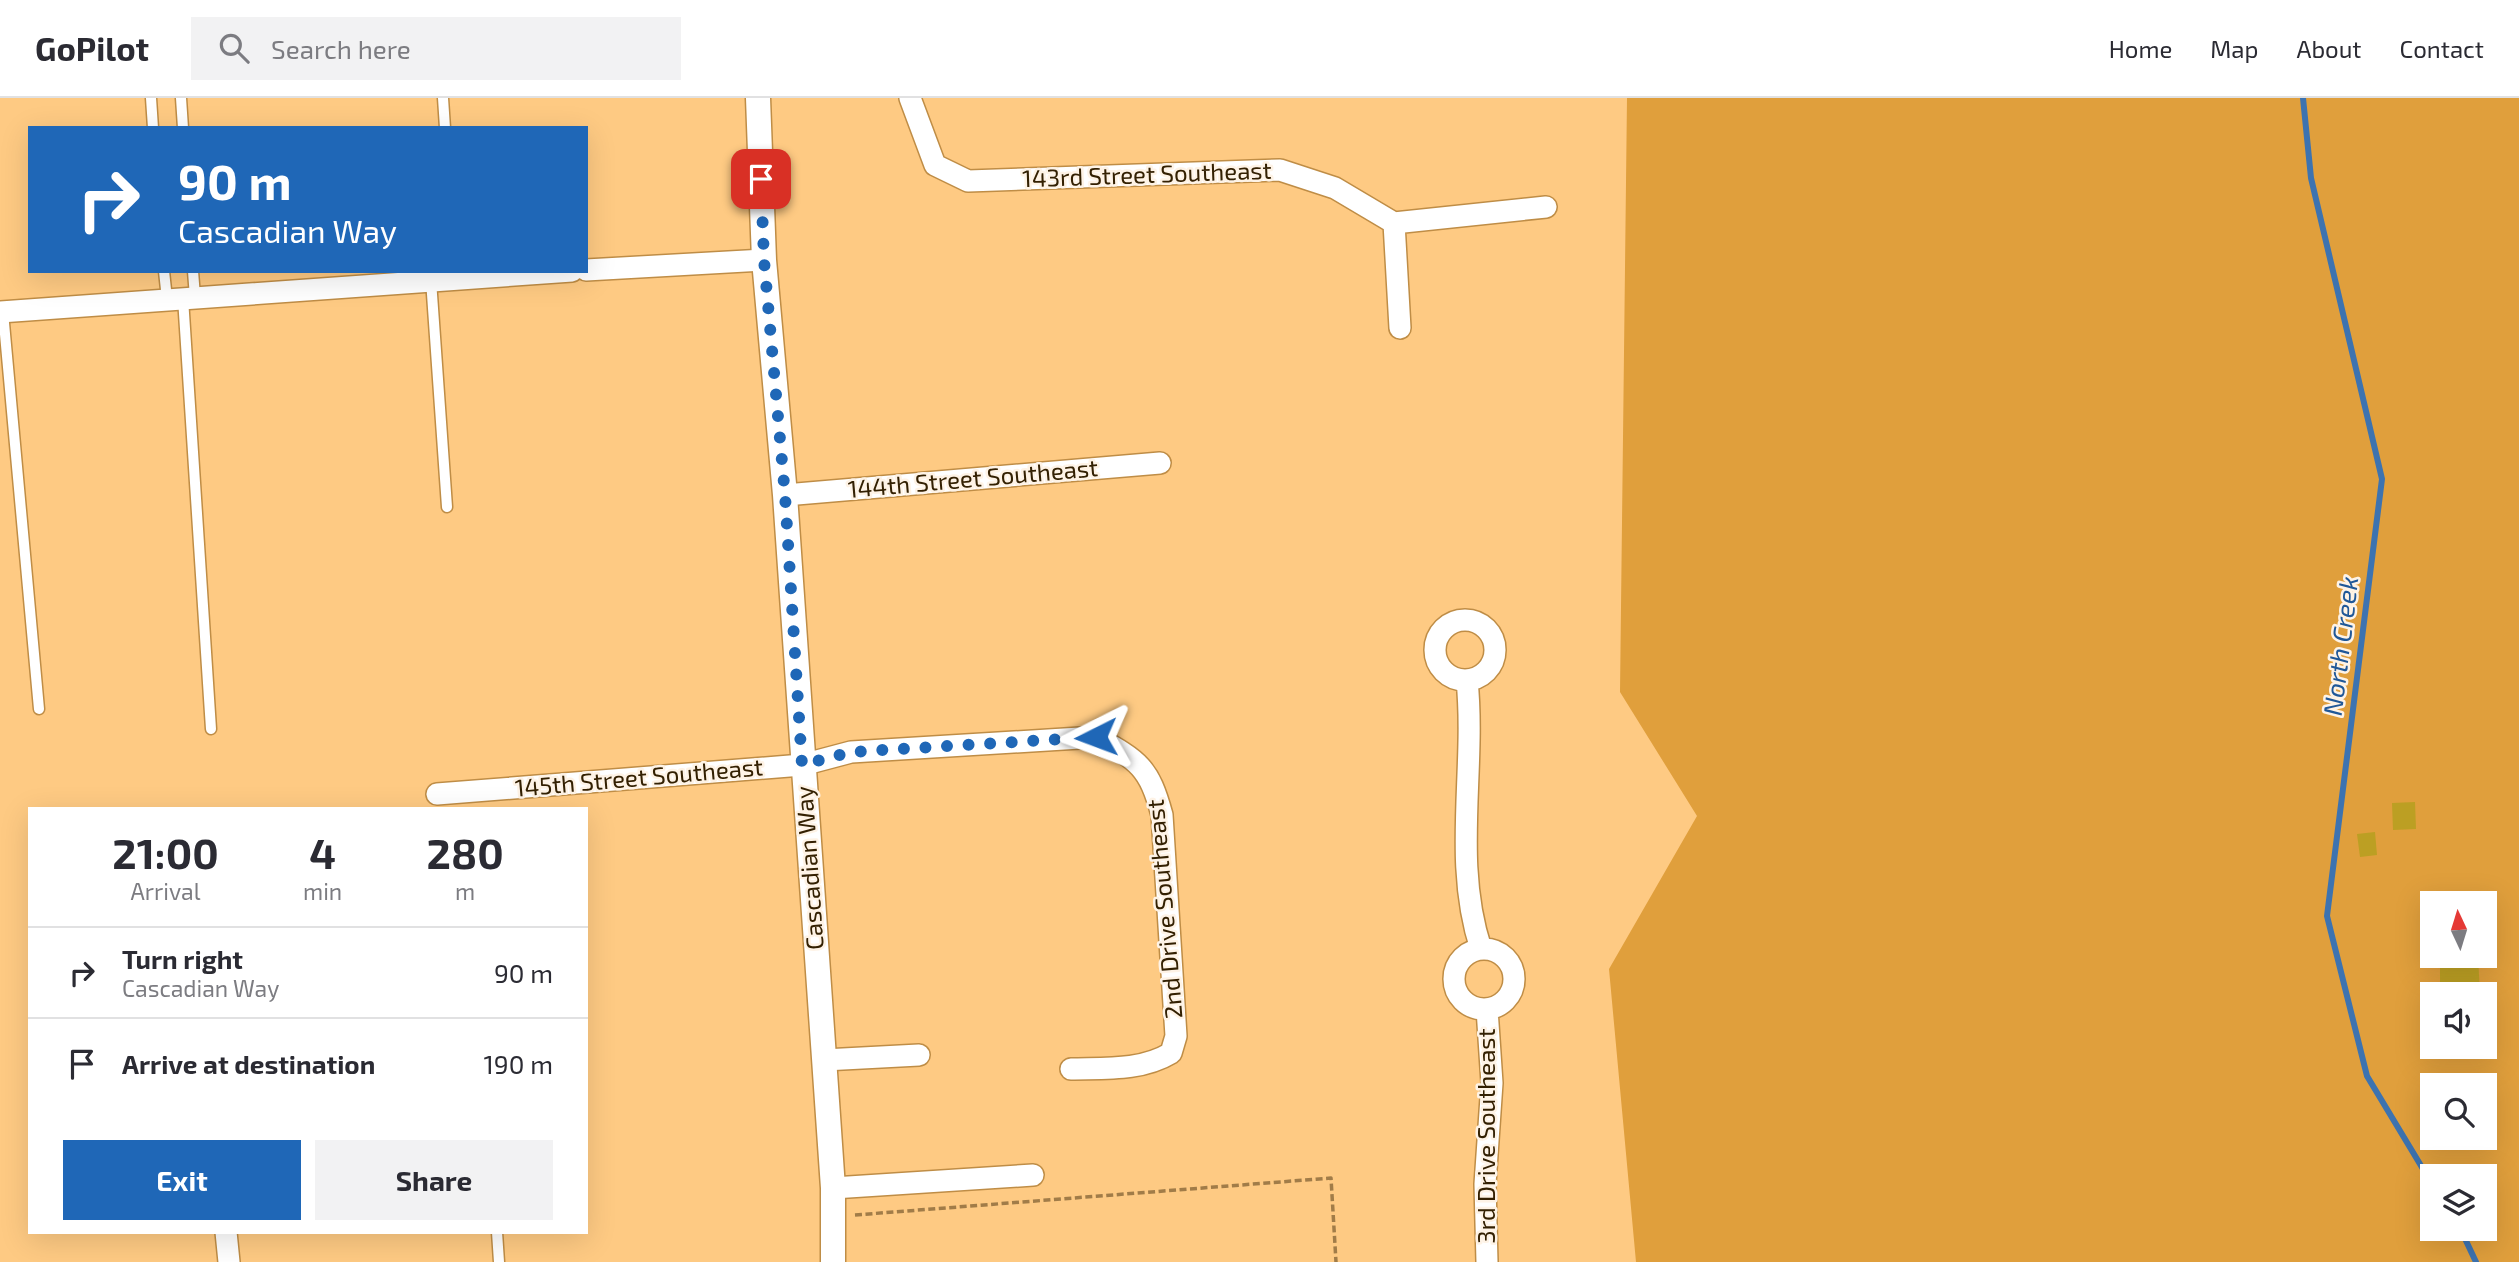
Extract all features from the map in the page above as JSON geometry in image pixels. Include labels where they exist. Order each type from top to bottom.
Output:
[{"type":"street","name":"Cascadian Way","points":[[758,98],[764,260],[785,495],[833,1188],[833,1262]]},
{"type":"street","name":"143rd Street Southeast","points":[[910,98],[935,164],[968,181],[1280,170],[1335,188],[1394,223]]},
{"type":"street","points":[[1400,328],[1394,223],[1546,207]]},
{"type":"street","points":[[588,271],[764,260]]},
{"type":"street","points":[[2,312],[495,273]]},
{"type":"street","name":"144th Street Southeast","points":[[785,495],[1160,463]]},
{"type":"street","points":[[1466,680],[1471,720],[1466,810],[1467,895],[1481,949]]},
{"type":"street","name":"145th Street Southeast","points":[[437,794],[802,765],[851,752],[1096,737],[1129,755]]},
{"type":"street","name":"2nd Drive Southeast","points":[[1071,1069],[1137,1066],[1155,1062],[1171,1053],[1176,1035],[1162,816],[1153,782],[1129,755]]},
{"type":"street","points":[[1481,949],[1502,955],[1513,972],[1511,992],[1506,1000],[1487,1009],[1469,1005],[1457,991],[1455,982],[1459,964],[1465,957],[1481,949]]},
{"type":"street","name":"3rd Drive Southeast","points":[[1487,1009],[1492,1083],[1485,1184],[1487,1262]]},
{"type":"street","points":[[824,1060],[919,1055]]},
{"type":"street","points":[[833,1188],[1033,1175]]},
{"type":"street","points":[[226,1234],[229,1262]]},
{"type":"lane","points":[[151,98],[153,126]]},
{"type":"lane","points":[[181,98],[183,126]]},
{"type":"lane","points":[[443,98],[445,126]]},
{"type":"lane","points":[[165,273],[182,298]]},
{"type":"lane","points":[[192,273],[182,298],[211,729]]},
{"type":"lane","points":[[431,279],[447,507]]},
{"type":"lane","points":[[2,312],[39,709]]},
{"type":"lane","points":[[497,1234],[499,1262]]},
{"type":"path","points":[[834,1217],[1331,1178],[1336,1262]]},
{"type":"shaded area","points":[[1627,98],[2519,98],[2519,1262],[1636,1262],[1609,969],[1697,816],[1620,692]]},
{"type":"building","points":[[2415,802],[2416,829],[2393,830],[2392,803]]},
{"type":"building","points":[[2375,832],[2377,855],[2360,857],[2357,834]]},
{"type":"building","points":[[2440,968],[2479,968],[2479,982],[2440,982]]},
{"type":"waterway","name":"North Creek","points":[[2303,98],[2311,178],[2382,479],[2327,916],[2367,1076],[2420,1164]]},
{"type":"waterway","name":"North Creek","points":[[2466,1241],[2476,1262]]},
{"type":"route","points":[[761,179],[764,260],[785,495],[802,765],[851,752],[1096,737]]}]
